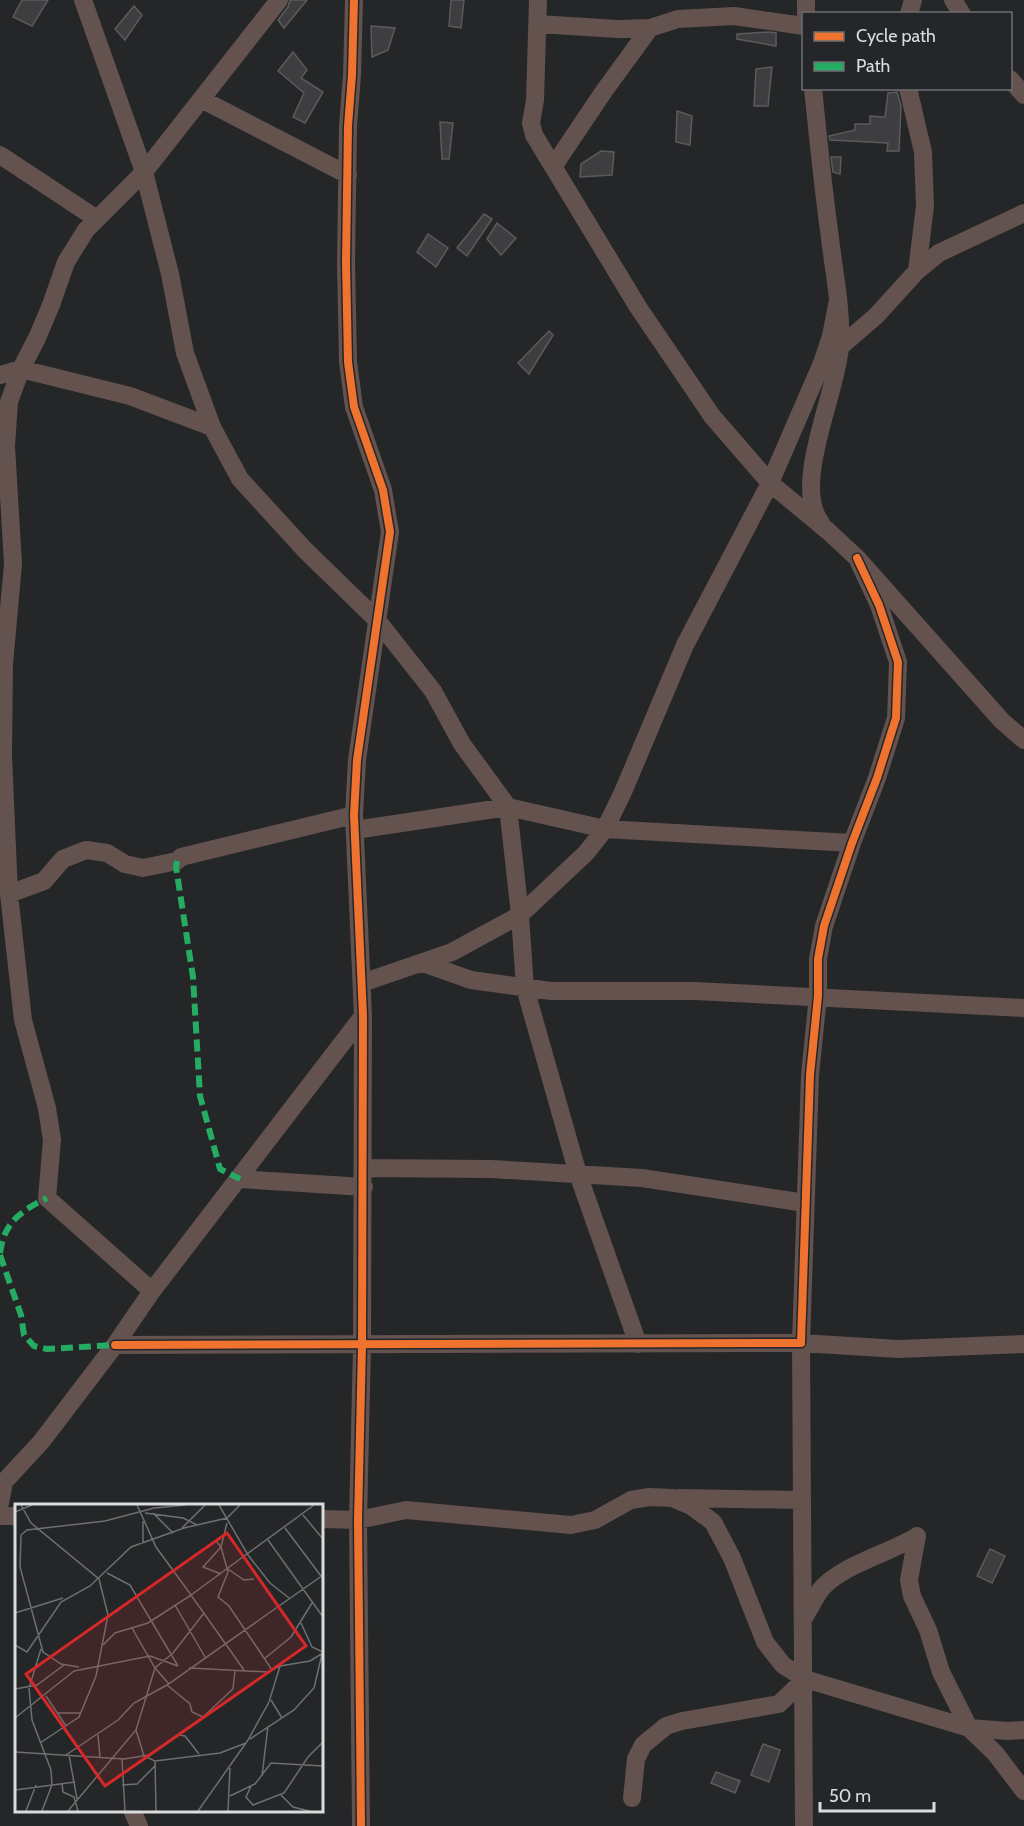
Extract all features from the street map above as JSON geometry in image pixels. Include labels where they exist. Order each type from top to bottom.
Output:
[{"type":"street","points":[[83,0],[144,172],[170,274],[185,353],[212,427],[240,479],[305,550],[377,620],[433,691],[462,744],[508,807],[520,915],[525,988],[578,1174],[638,1344]]},
{"type":"street","points":[[153,1291],[47,1198],[52,1140],[47,1108],[23,1020],[9,894],[2,666],[13,564],[6,446],[9,402],[66,262],[86,230],[144,172],[203,100],[279,0]]},
{"type":"street","points":[[354,0],[346,263],[348,362],[354,407],[384,490],[390,532],[357,760],[355,822],[363,1016],[364,1168],[358,1520],[361,1826]]},
{"type":"street","points":[[538,0],[531,123],[534,135],[638,307],[711,416],[770,483],[828,531],[856,558],[1002,721],[1024,740]]},
{"type":"street","points":[[538,24],[618,29],[650,28],[678,19],[734,15],[802,26]]},
{"type":"street","points":[[553,167],[650,28]]},
{"type":"street","points":[[1012,80],[1024,95]]},
{"type":"street","points":[[813,90],[838,300],[840,347],[810,490],[817,517],[828,531]]},
{"type":"street","points":[[908,90],[923,152],[925,206],[917,271]]},
{"type":"street","points":[[203,100],[348,175]]},
{"type":"street","points":[[0,155],[97,219]]},
{"type":"street","points":[[840,347],[876,316],[917,271],[939,253],[1024,213]]},
{"type":"street","points":[[362,983],[452,952],[520,915],[586,853],[605,829],[685,645],[770,483],[822,363],[831,336],[838,300]]},
{"type":"street","points":[[0,375],[21,369],[130,396],[212,427]]},
{"type":"street","points":[[804,1826],[805,1679],[801,1343],[810,1075],[818,996],[818,959],[824,926],[896,718],[898,662],[879,605],[856,558]]},
{"type":"street","points":[[9,894],[44,881],[63,859],[86,850],[107,853],[126,864],[143,868],[177,861],[181,857],[355,822],[508,807],[605,829],[852,843]]},
{"type":"street","points":[[423,963],[471,980],[551,991],[695,991],[1024,1008]]},
{"type":"street","points":[[0,1503],[4,1482],[41,1442],[363,1016]]},
{"type":"street","points":[[364,1168],[491,1169],[642,1178],[805,1203]]},
{"type":"street","points":[[240,1179],[364,1187]]},
{"type":"street","points":[[115,1345],[801,1343],[899,1349],[1024,1344]]},
{"type":"street","points":[[322,1519],[358,1520],[406,1510],[571,1525],[595,1520],[631,1500],[650,1497],[802,1500]]},
{"type":"street","points":[[672,1498],[691,1506],[713,1522],[732,1558],[765,1642],[783,1665],[805,1679],[969,1728],[1024,1730]]},
{"type":"street","points":[[803,1620],[823,1588],[834,1578],[917,1536],[909,1580],[912,1596],[928,1630],[941,1672],[969,1728],[995,1753],[1024,1791]]},
{"type":"street","points":[[632,1798],[636,1758],[644,1745],[660,1730],[682,1720],[779,1704],[805,1679]]},
{"type":"street","points":[[133,1811],[139,1826]]},
{"type":"building","points":[[22,0],[48,0],[32,26],[13,17]]},
{"type":"building","points":[[290,0],[307,0],[284,28],[278,20],[288,7]]},
{"type":"building","points":[[451,0],[464,0],[461,28],[449,26]]},
{"type":"building","points":[[134,6],[142,15],[125,40],[115,29]]},
{"type":"building","points":[[371,26],[395,28],[388,50],[372,57]]},
{"type":"building","points":[[776,33],[776,46],[737,39],[737,34]]},
{"type":"building","points":[[293,52],[307,70],[301,78],[323,92],[305,123],[293,117],[304,93],[278,71]]},
{"type":"building","points":[[772,67],[768,106],[754,106],[756,69]]},
{"type":"building","points":[[897,92],[901,106],[899,151],[887,151],[888,143],[830,140],[829,136],[855,130],[855,124],[870,124],[870,116],[885,117],[888,93]]},
{"type":"building","points":[[677,111],[692,116],[690,145],[676,142]]},
{"type":"building","points":[[440,122],[453,123],[449,159],[442,159]]},
{"type":"building","points":[[601,151],[614,152],[612,175],[580,177],[581,164]]},
{"type":"building","points":[[831,157],[841,157],[840,174],[833,172]]},
{"type":"building","points":[[484,214],[492,219],[467,256],[457,248]]},
{"type":"building","points":[[497,223],[516,238],[501,255],[487,239]]},
{"type":"building","points":[[428,234],[448,248],[436,267],[417,252]]},
{"type":"building","points":[[549,331],[553,335],[529,374],[518,363]]},
{"type":"building","points":[[990,1549],[1005,1556],[992,1583],[977,1576]]},
{"type":"building","points":[[763,1744],[780,1750],[769,1782],[751,1775]]},
{"type":"building","points":[[716,1772],[740,1781],[735,1793],[711,1783]]},
{"type":"marked path","points":[[177,861],[176,867],[193,977],[200,1096],[220,1169],[240,1179]]},
{"type":"marked path","points":[[0,1253],[5,1233],[15,1219],[47,1198]]},
{"type":"marked path","points":[[0,1255],[21,1315],[24,1335],[34,1346],[47,1349],[115,1345]]},
{"type":"cycle path","points":[[354,0],[348,126],[346,263],[348,362],[354,407],[383,490],[390,532],[357,760],[354,815],[363,1016],[362,1346],[358,1520],[361,1826]]},
{"type":"cycle path","points":[[115,1345],[801,1343],[810,1075],[818,996],[818,959],[824,926],[896,718],[898,662],[879,605],[857,558]]}]
